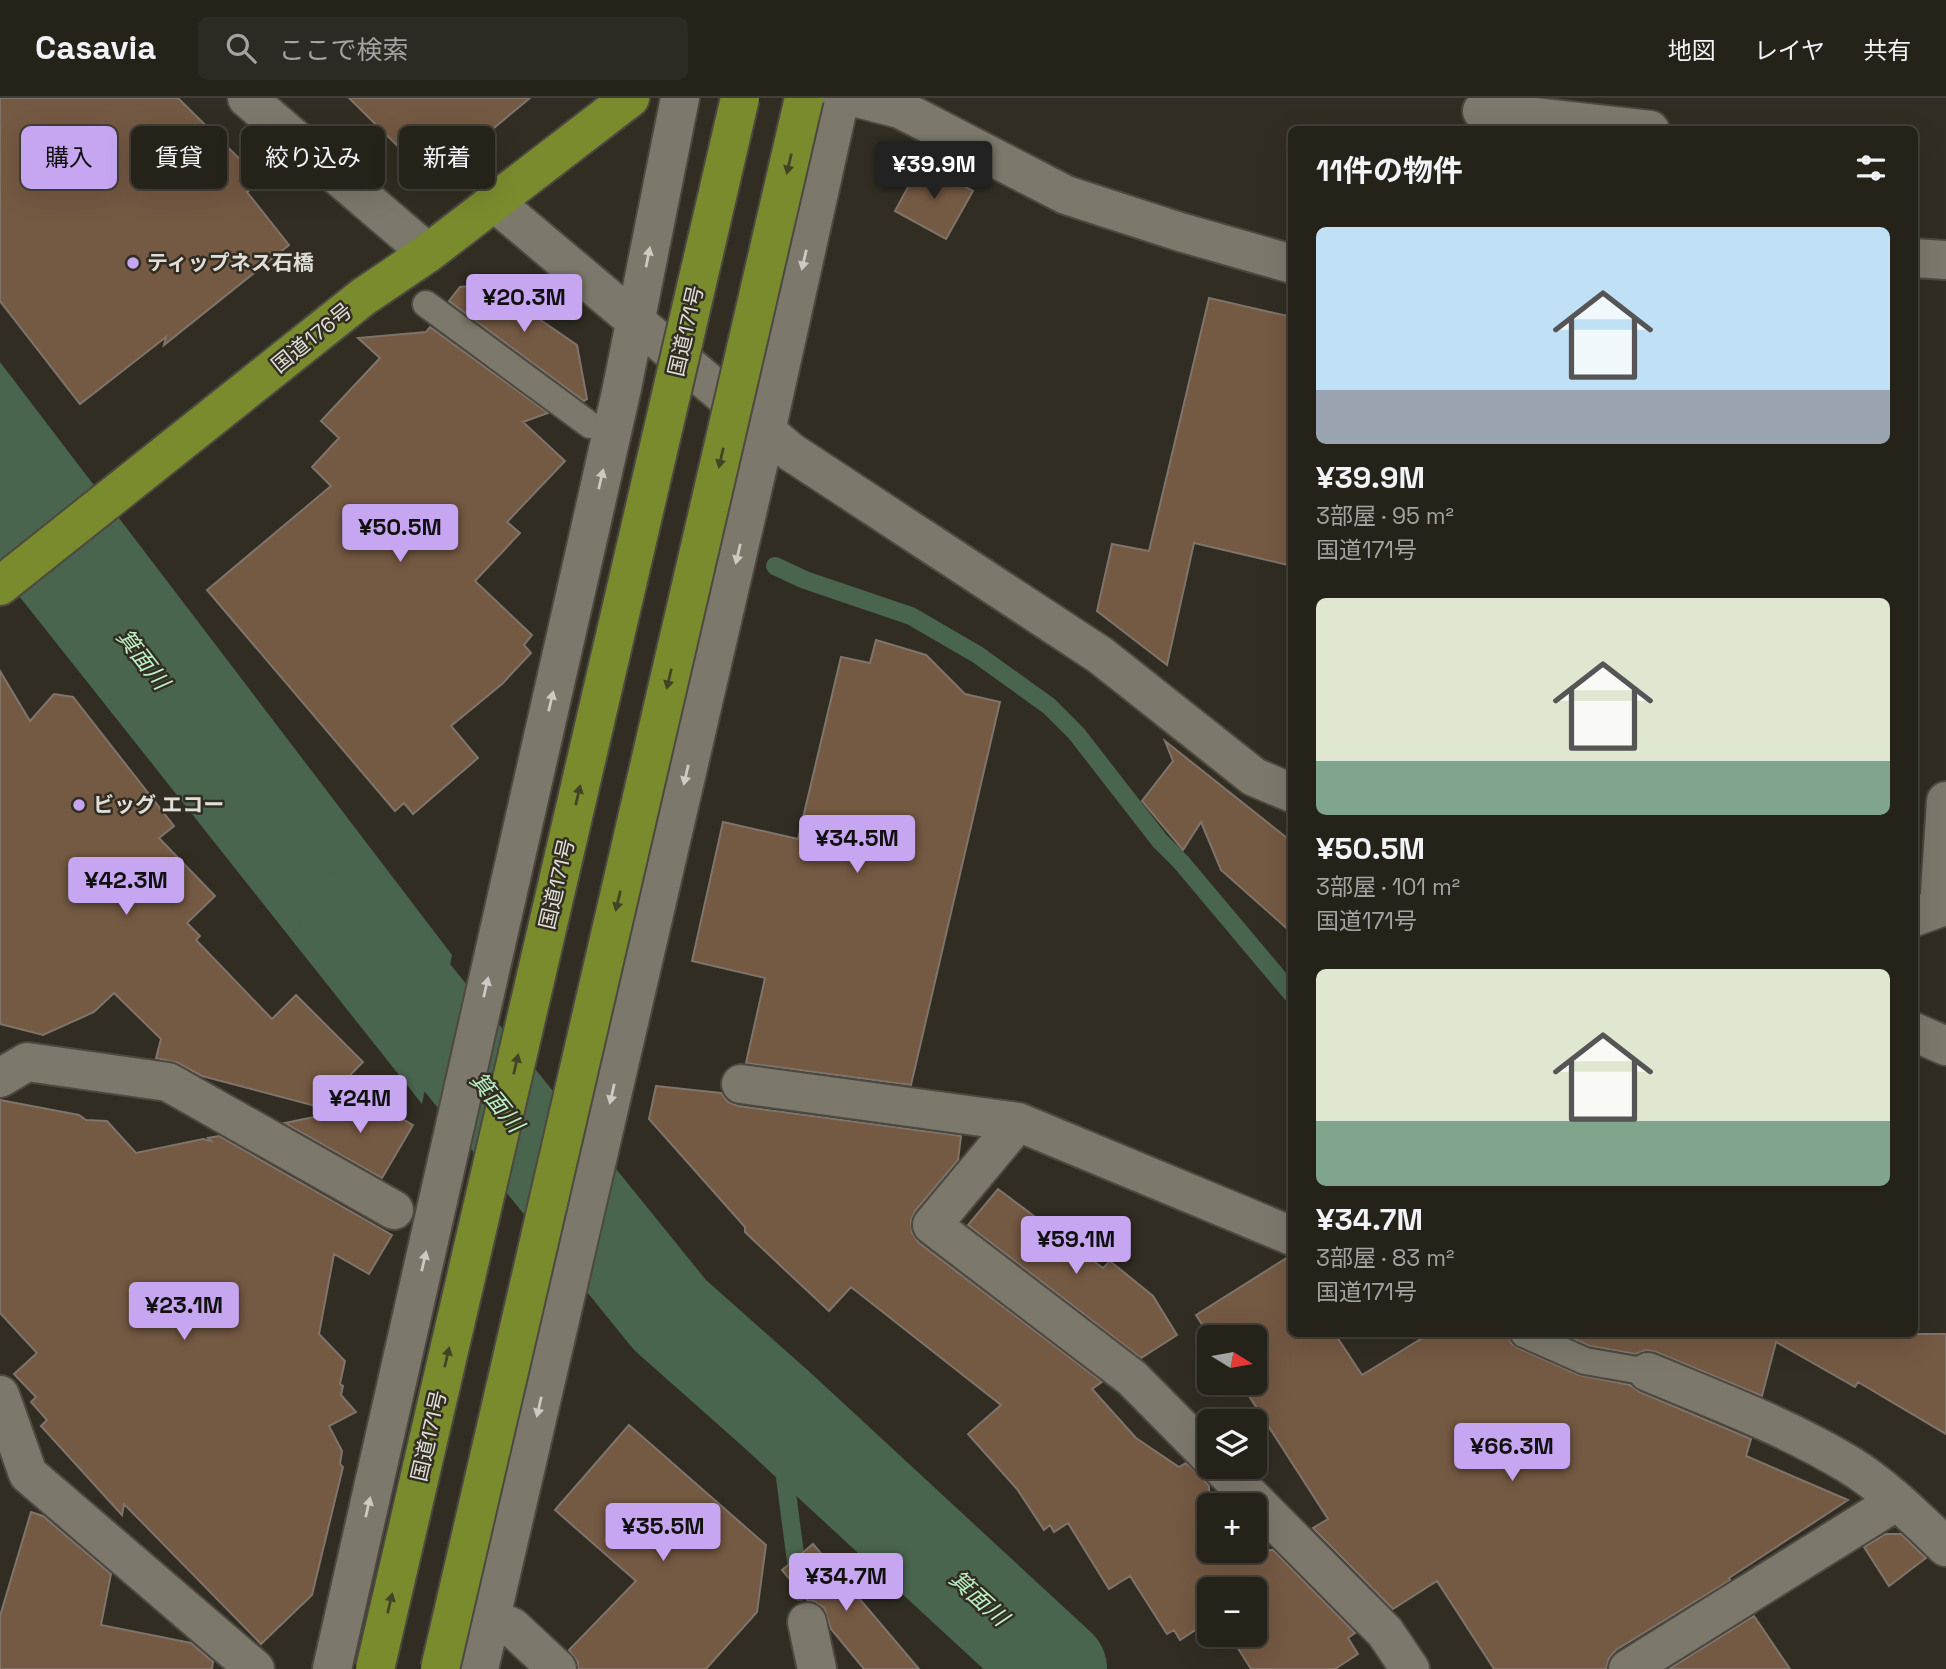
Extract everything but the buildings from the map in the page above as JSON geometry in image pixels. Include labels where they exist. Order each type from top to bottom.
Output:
[{"type":"highway","name":"国道176号","points":[[0,586],[363,297],[428,253],[629,98]]},
{"type":"highway","name":"国道171号","points":[[375,1669],[740,98]]},
{"type":"highway","points":[[440,1669],[804,98]]},
{"type":"street","points":[[247,98],[428,253]]},
{"type":"street","points":[[332,1669],[636,321],[680,98]]},
{"type":"street","points":[[479,1669],[766,431],[840,98]]},
{"type":"street","points":[[857,98],[900,109],[1066,195],[1288,263]]},
{"type":"street","points":[[1480,113],[1610,126]]},
{"type":"street","points":[[494,202],[791,452],[1100,655],[1254,776],[1288,791]]},
{"type":"street","points":[[1918,258],[1946,260]]},
{"type":"street","points":[[1918,916],[1939,908],[1946,801]]},
{"type":"street","points":[[1918,1034],[1946,1046]]},
{"type":"street","points":[[0,1078],[27,1062],[168,1082],[394,1210]]},
{"type":"street","points":[[741,1084],[1018,1122],[1288,1234]]},
{"type":"street","points":[[1018,1122],[932,1225],[1132,1378],[1197,1444]]},
{"type":"street","points":[[1648,1372],[1771,1424],[1849,1465],[1897,1501],[1946,1547]]},
{"type":"street","points":[[0,1395],[28,1474],[256,1669]]},
{"type":"street","points":[[1233,1479],[1385,1632],[1410,1669]]},
{"type":"street","points":[[1628,1669],[1897,1501]]},
{"type":"street","points":[[491,1618],[512,1627],[557,1669]]},
{"type":"street","points":[[807,1622],[817,1669]]},
{"type":"lane","points":[[426,304],[590,425]]},
{"type":"lane","points":[[1531,1337],[1585,1361],[1648,1372]]},
{"type":"water","points":[[0,362],[452,955],[422,1104],[0,572]]},
{"type":"waterway","points":[[775,566],[805,580],[911,616],[978,655],[1049,706],[1076,733],[1160,841],[1181,862],[1288,989]]},
{"type":"waterway","name":"箕面川","points":[[350,920],[670,1315],[776,1409],[1057,1669]]},
{"type":"waterway","points":[[776,1409],[800,1592]]},
{"type":"place","name":"ティップネス石橋","points":[[133,263]]},
{"type":"place","name":"ビッグ エコー","points":[[79,805]]}]
